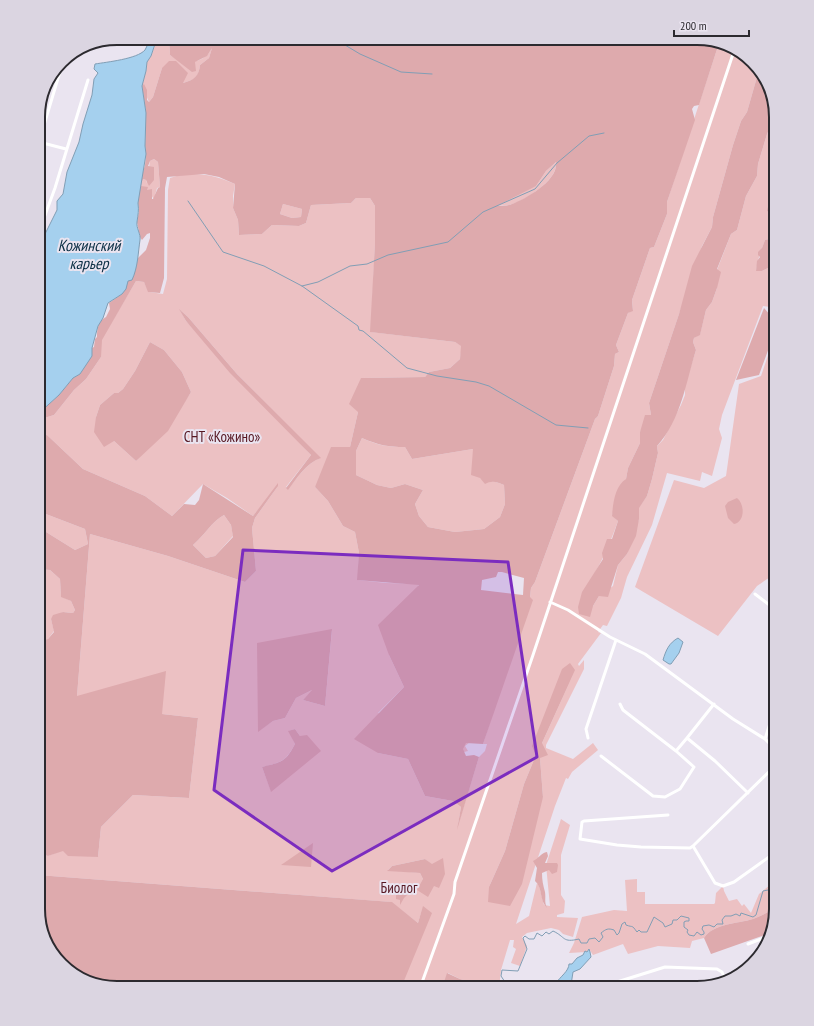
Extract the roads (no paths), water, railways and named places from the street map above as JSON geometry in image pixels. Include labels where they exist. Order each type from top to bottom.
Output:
[{"type":"street","points":[[423,981],[454,894],[455,882],[533,654],[733,55]]},
{"type":"street","points":[[45,120],[59,74]]},
{"type":"street","points":[[45,215],[55,188],[88,80]]},
{"type":"street","points":[[45,144],[66,149]]},
{"type":"street","points":[[755,594],[769,605]]},
{"type":"street","points":[[550,602],[568,610],[603,633],[645,654],[769,743]]},
{"type":"street","points":[[588,738],[586,729],[616,640]]},
{"type":"street","points":[[601,756],[654,796],[665,797],[680,789],[694,767],[676,750],[623,710],[620,704]]},
{"type":"street","points":[[676,750],[714,704]]},
{"type":"street","points":[[765,739],[769,726]]},
{"type":"street","points":[[687,738],[715,761],[748,793]]},
{"type":"street","points":[[668,815],[584,821],[582,822],[580,839],[640,847],[690,848],[769,772]]},
{"type":"street","points":[[693,846],[715,883],[723,886],[734,882],[769,857]]},
{"type":"street","points":[[748,944],[763,938]]},
{"type":"street","points":[[620,981],[665,967],[717,969],[722,972],[724,976]]},
{"type":"water","name":"Кожинский карьер","points":[[148,45],[155,45],[147,62],[142,86],[146,113],[146,154],[138,203],[137,224],[140,238],[136,270],[132,280],[128,281],[126,289],[122,294],[108,303],[103,318],[98,326],[92,348],[92,356],[80,374],[73,378],[59,395],[45,408],[45,234],[57,210],[57,201],[63,194],[67,172],[79,142],[92,95],[94,79],[98,73],[94,69],[95,64],[122,60],[136,56],[145,50]]},
{"type":"water","points":[[678,638],[683,642],[679,653],[671,664],[669,664],[663,660],[664,656],[670,645]]},
{"type":"water","points":[[589,949],[591,957],[580,969],[573,972],[572,981],[558,981],[566,972],[569,964],[572,964],[577,958],[583,955],[585,951],[587,952]]},
{"type":"waterway","points":[[345,45],[360,54],[401,72],[432,74]]},
{"type":"waterway","points":[[302,286],[318,282],[350,266],[367,264],[388,255],[448,242],[483,212],[535,189],[557,163],[589,136],[604,133]]},
{"type":"waterway","points":[[188,201],[223,252],[264,266],[302,286],[358,326],[359,330],[363,331],[407,368],[437,376],[476,382],[489,386],[556,425],[588,428]]},
{"type":"waterway","points":[[504,981],[501,976],[502,970],[518,971],[527,949],[523,938],[525,936],[529,939],[534,939],[537,933],[542,936],[546,932],[549,934],[553,931],[567,940],[579,939],[581,943],[587,943],[589,939],[595,938],[599,942],[603,937],[601,933],[607,929],[612,929],[617,935],[622,924],[625,922],[626,925],[633,927],[637,932],[639,930],[641,932],[647,932],[654,917],[663,923],[665,927],[672,924],[673,920],[677,920],[681,916],[689,918],[689,921],[684,922],[684,927],[688,930],[687,932],[689,935],[694,936],[697,932],[701,935],[704,934],[702,929],[703,926],[709,925],[714,927],[717,924],[723,924],[722,920],[725,916],[736,914],[740,916],[741,913],[753,917],[756,915],[763,891],[769,890]]},
{"type":"park label","name":"СНТ «Кожино»","points":[[222,437]]},
{"type":"park label","name":"Биолог","points":[[399,888]]}]
